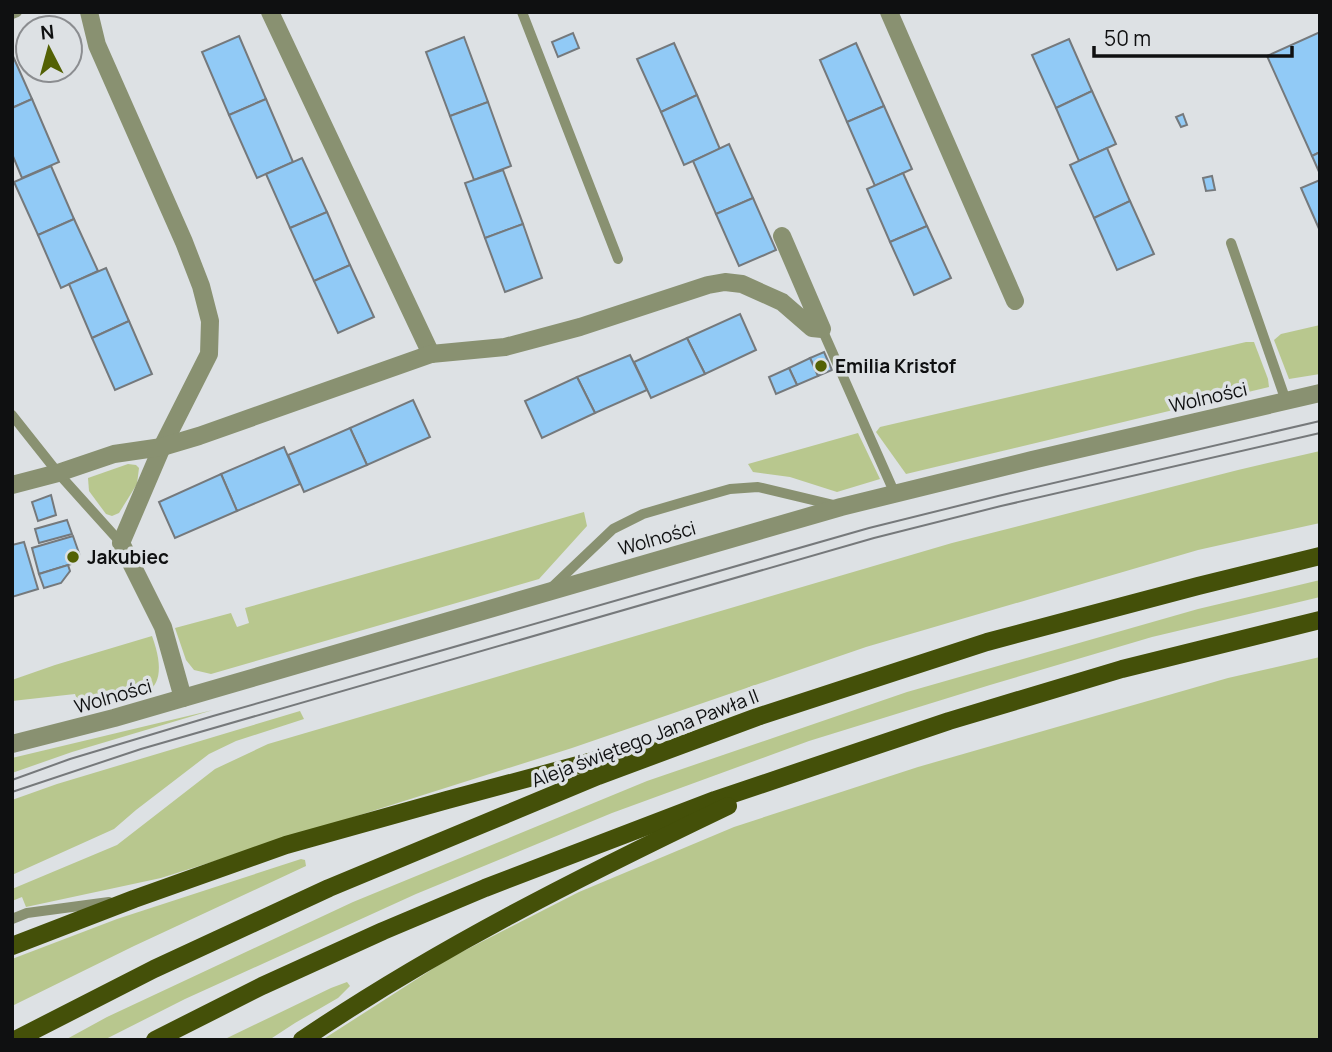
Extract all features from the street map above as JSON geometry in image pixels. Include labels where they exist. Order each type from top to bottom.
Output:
[{"type":"main road","name":"Aleja świętego Jana Pawła II","points":[[15,1040],[154,969],[329,888],[597,776],[757,718],[987,642],[1320,556]]},
{"type":"main road","points":[[155,1040],[262,986],[383,931],[485,888],[715,800],[949,721],[1122,669],[1320,620]]},
{"type":"main road","points":[[12,946],[286,845],[757,718]]},
{"type":"main road","points":[[302,1040],[352,1006],[499,921],[804,769]]},
{"type":"street","points":[[89,12],[97,45],[184,242],[201,286],[210,321],[209,354],[162,447],[121,543],[163,627],[183,698]]},
{"type":"street","points":[[270,12],[431,354]]},
{"type":"street","points":[[889,12],[1015,301]]},
{"type":"street","points":[[12,485],[114,454],[162,447],[199,436],[431,354],[505,347],[580,327],[708,285],[725,282],[742,284],[782,302],[812,328],[822,329],[782,236]]},
{"type":"street","name":"Wolności","points":[[12,744],[183,698],[841,507],[1320,393]]},
{"type":"lane","points":[[522,12],[618,259]]},
{"type":"lane","points":[[1231,243],[1286,401]]},
{"type":"lane","points":[[822,329],[895,494]]},
{"type":"lane","points":[[12,415],[58,473],[121,543]]},
{"type":"lane","points":[[547,591],[613,529],[643,514],[684,502],[730,489],[758,487],[841,507]]},
{"type":"lane","points":[[12,919],[27,913],[135,899]]},
{"type":"green space","points":[[1320,325],[1320,374],[1289,379],[1274,340],[1281,334]]},
{"type":"green space","points":[[1254,342],[1269,387],[906,474],[876,432],[880,427]]},
{"type":"green space","points":[[858,433],[880,479],[837,492],[790,477],[753,472],[748,464]]},
{"type":"green space","points":[[1320,451],[1320,523],[1198,550],[866,647],[572,748],[161,878],[26,907],[22,897],[12,901],[12,889],[117,845],[215,769],[268,744],[952,543]]},
{"type":"green space","points":[[128,464],[139,468],[137,484],[119,513],[112,516],[106,514],[89,491],[88,478]]},
{"type":"green space","points":[[584,512],[587,526],[539,579],[211,674],[194,670],[186,660],[175,628],[231,613],[237,627],[249,623],[245,608]]},
{"type":"green space","points":[[1320,580],[1320,597],[1152,637],[990,685],[809,741],[612,813],[416,894],[185,999],[104,1040],[65,1040],[107,1017],[353,902],[647,781],[907,692],[1198,609]]},
{"type":"green space","points":[[152,636],[158,659],[158,675],[153,687],[144,694],[115,702],[79,705],[75,694],[12,701],[12,680]]},
{"type":"green space","points":[[1320,657],[1320,1040],[322,1040],[448,959],[579,892],[734,827],[918,767],[1228,678]]},
{"type":"green space","points":[[213,710],[72,752],[12,773],[12,758]]},
{"type":"green space","points":[[300,711],[304,719],[236,741],[209,754],[114,829],[12,875],[12,800]]},
{"type":"green space","points":[[301,859],[305,860],[306,866],[12,1006],[12,959],[117,919]]},
{"type":"green space","points":[[347,982],[350,986],[338,998],[269,1040],[223,1040],[331,988]]},
{"type":"building","points":[[1320,32],[1320,152],[1312,156],[1267,56]]},
{"type":"building","points":[[573,33],[579,48],[558,57],[552,42]]},
{"type":"building","points":[[239,36],[266,99],[229,115],[202,52]]},
{"type":"building","points":[[464,37],[488,102],[450,116],[426,52]]},
{"type":"building","points":[[1069,39],[1092,91],[1056,108],[1032,55]]},
{"type":"building","points":[[674,43],[697,95],[661,112],[637,59]]},
{"type":"building","points":[[856,43],[884,106],[847,122],[820,60]]},
{"type":"building","points":[[12,54],[14,84],[25,84],[32,99],[12,108]]},
{"type":"building","points":[[1092,91],[1116,144],[1079,161],[1056,108]]},
{"type":"building","points":[[697,95],[720,149],[684,165],[661,112]]},
{"type":"building","points":[[32,99],[59,162],[22,178],[12,154],[12,108]]},
{"type":"building","points":[[266,99],[293,162],[257,178],[229,115]]},
{"type":"building","points":[[488,102],[511,166],[474,180],[450,116]]},
{"type":"building","points":[[884,106],[912,169],[875,186],[847,122]]},
{"type":"building","points":[[1183,114],[1187,125],[1181,127],[1176,117]]},
{"type":"building","points":[[729,144],[753,198],[716,214],[693,161]]},
{"type":"building","points":[[1107,148],[1130,201],[1094,218],[1070,165]]},
{"type":"building","points":[[1320,152],[1320,174],[1312,156]]},
{"type":"building","points":[[302,158],[327,212],[290,228],[266,174]]},
{"type":"building","points":[[51,166],[74,219],[38,235],[14,182]]},
{"type":"building","points":[[503,170],[523,224],[485,238],[465,183]]},
{"type":"building","points":[[903,173],[927,226],[890,242],[867,189]]},
{"type":"building","points":[[1212,176],[1215,190],[1206,191],[1203,178]]},
{"type":"building","points":[[1320,180],[1320,231],[1301,188]]},
{"type":"building","points":[[753,198],[776,250],[739,266],[716,214]]},
{"type":"building","points":[[1130,201],[1154,254],[1117,270],[1094,218]]},
{"type":"building","points":[[327,212],[350,265],[314,281],[290,228]]},
{"type":"building","points":[[74,219],[98,271],[61,288],[38,235]]},
{"type":"building","points":[[523,224],[542,278],[505,292],[485,238]]},
{"type":"building","points":[[927,226],[951,278],[914,295],[890,242]]},
{"type":"building","points":[[350,265],[374,317],[338,333],[314,281]]},
{"type":"building","points":[[106,268],[129,321],[92,338],[69,284]]},
{"type":"building","points":[[740,314],[756,350],[705,374],[687,338]]},
{"type":"building","points":[[129,321],[152,374],[115,390],[92,338]]},
{"type":"building","points":[[687,338],[705,374],[651,398],[634,362]]},
{"type":"building","points":[[824,352],[832,370],[818,376],[810,358]]},
{"type":"building","points":[[630,355],[647,390],[595,413],[577,377]]},
{"type":"building","points":[[810,358],[818,376],[797,385],[789,368]]},
{"type":"building","points":[[789,368],[797,385],[776,394],[769,377]]},
{"type":"building","points":[[577,377],[595,413],[542,438],[525,401]]},
{"type":"building","points":[[413,400],[430,437],[367,465],[350,428]]},
{"type":"building","points":[[350,428],[367,465],[304,492],[288,455]]},
{"type":"building","points":[[284,447],[300,484],[237,511],[221,474]]},
{"type":"building","points":[[221,474],[237,511],[175,538],[159,502]]},
{"type":"building","points":[[51,495],[56,515],[38,521],[32,502]]},
{"type":"building","points":[[67,520],[72,534],[39,543],[35,529]]},
{"type":"building","points":[[73,536],[80,556],[75,563],[39,574],[32,548]]},
{"type":"building","points":[[24,542],[38,589],[12,597],[12,545]]},
{"type":"building","points":[[68,565],[70,571],[61,583],[44,588],[39,574]]},
{"type":"tram line","points":[[12,780],[70,759],[213,716],[869,528],[1320,421]]},
{"type":"tram line","points":[[12,792],[141,749],[874,538],[1320,433]]},
{"type":"place","name":"Emilia Kristof","points":[[821,366]]},
{"type":"place","name":"Jakubiec","points":[[73,557]]}]
